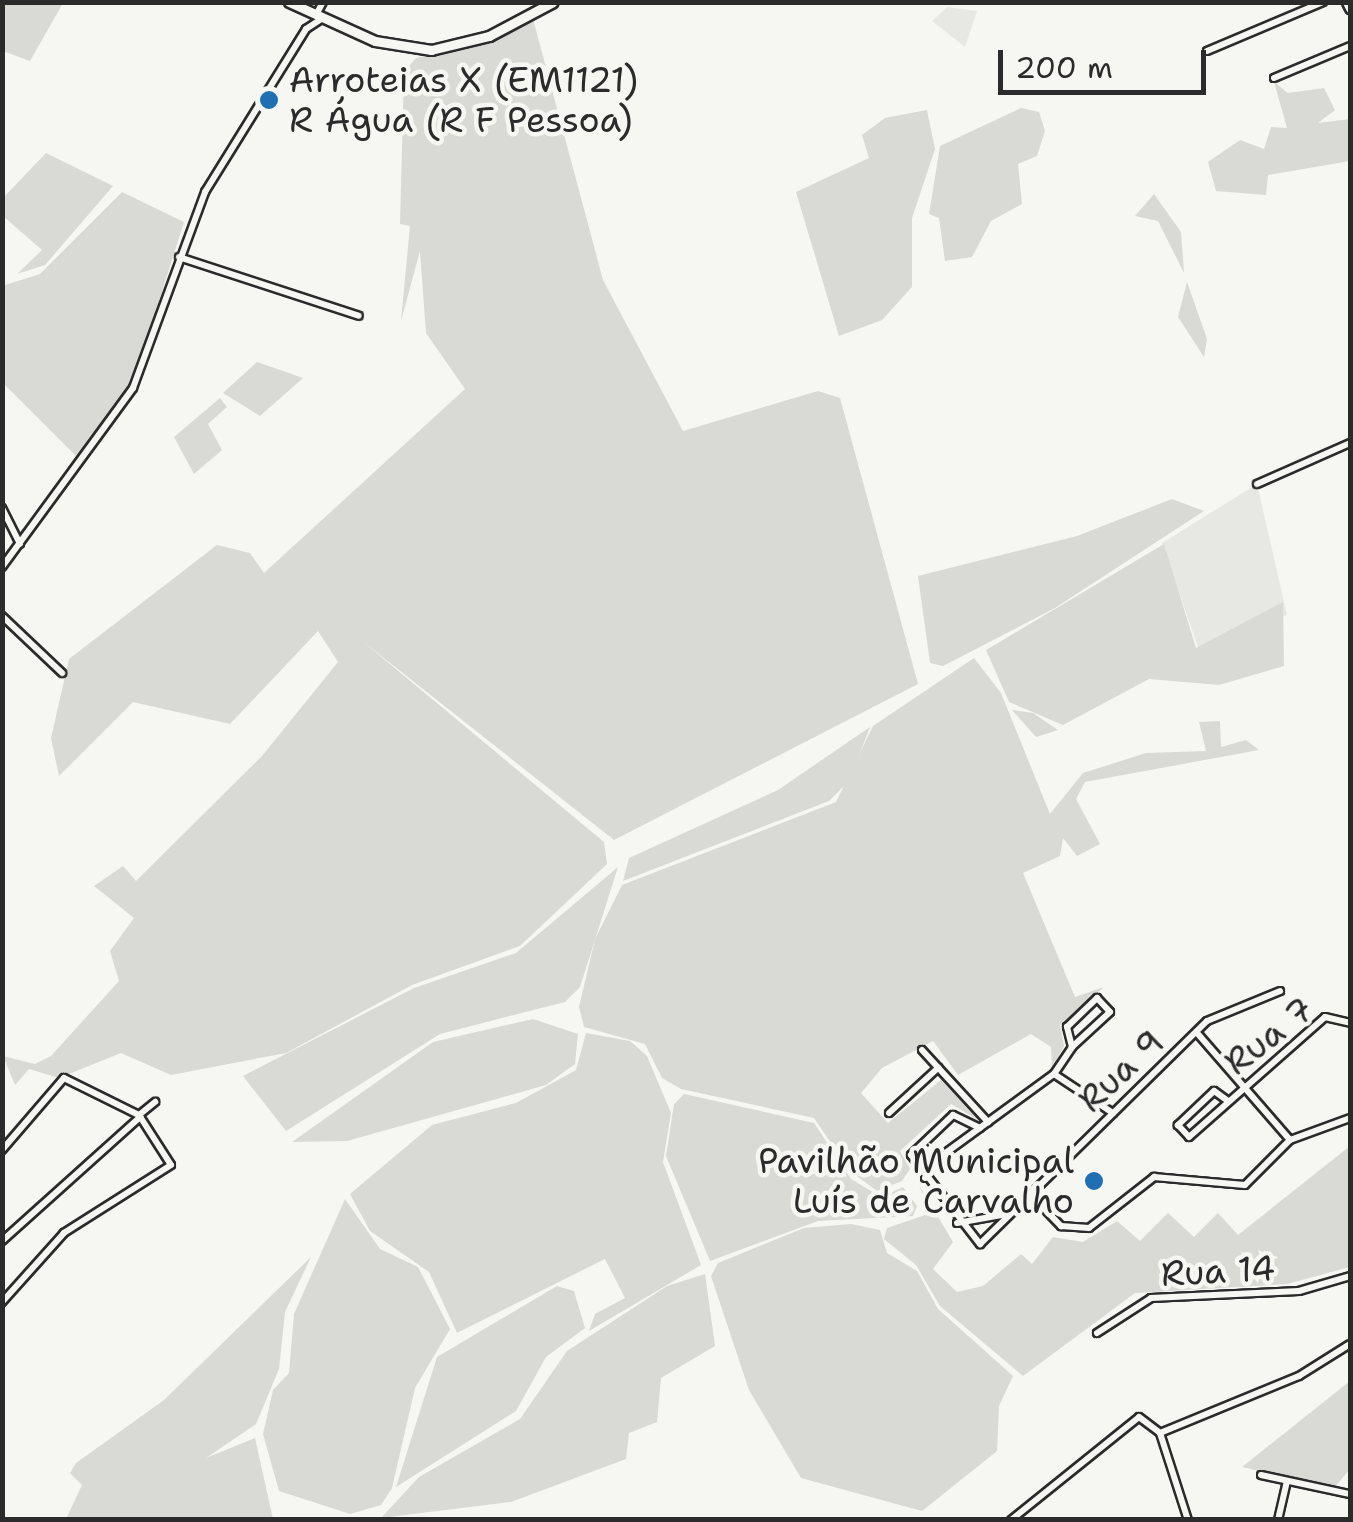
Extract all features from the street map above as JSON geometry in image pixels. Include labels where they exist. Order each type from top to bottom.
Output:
[{"type":"main road","points":[[289,2],[375,40],[431,50],[462,46],[553,2]]},
{"type":"street","points":[[2,567],[133,388],[205,192],[323,2]]},
{"type":"street","points":[[1207,50],[1323,2]]},
{"type":"street","points":[[306,29],[315,14]]},
{"type":"street","points":[[1274,78],[1350,46]]},
{"type":"street","points":[[179,257],[358,316]]},
{"type":"street","points":[[1257,484],[1350,444]]},
{"type":"street","points":[[2,508],[20,544]]},
{"type":"street","points":[[2,616],[62,673]]},
{"type":"street","name":"Rua 9","points":[[955,1222],[971,1244],[1010,1213],[1220,1012],[1280,991]]},
{"type":"street","points":[[924,1179],[929,1165],[1054,1074],[1072,1047],[1110,1012],[1097,998],[1067,1027],[1072,1047]]},
{"type":"street","name":"Rua 7","points":[[1228,1101],[1214,1091],[1178,1125],[1189,1137],[1228,1101],[1243,1084],[1325,1017],[1342,1016],[1350,1023]]},
{"type":"street","points":[[1198,1034],[1290,1140]]},
{"type":"street","points":[[922,1050],[988,1122]]},
{"type":"street","points":[[888,1113],[938,1068]]},
{"type":"street","points":[[1054,1074],[1113,1113]]},
{"type":"street","points":[[2,1150],[64,1078],[140,1116],[171,1165],[64,1234],[2,1302]]},
{"type":"street","points":[[4,1237],[155,1102]]},
{"type":"street","points":[[980,1128],[953,1115],[911,1155],[955,1222],[1010,1213]]},
{"type":"street","points":[[1030,1194],[1062,1226],[1089,1228],[1154,1177],[1245,1185],[1290,1140],[1350,1118]]},
{"type":"street","name":"Rua 14","points":[[1097,1333],[1150,1298],[1299,1292],[1350,1276]]},
{"type":"street","points":[[1160,1433],[1299,1376],[1350,1344]]},
{"type":"street","points":[[1012,1520],[1127,1420],[1150,1419],[1160,1433],[1188,1520]]},
{"type":"street","points":[[1260,1476],[1350,1494]]},
{"type":"street","points":[[1278,1520],[1288,1481]]},
{"type":"shaded area","points":[[3,2],[63,3],[30,61],[3,51]]},
{"type":"shaded area","points":[[947,7],[977,11],[965,47],[932,21]]},
{"type":"shaded area","points":[[533,19],[603,280],[683,431],[818,391],[840,398],[918,684],[614,840],[361,640],[604,842],[607,864],[520,946],[412,985],[286,1053],[171,1075],[121,1053],[59,1078],[29,1069],[15,1085],[3,1056],[35,1064],[51,1056],[119,981],[110,951],[134,918],[94,886],[123,866],[136,881],[262,756],[338,662],[318,631],[230,724],[133,702],[59,776],[51,738],[69,659],[217,545],[250,553],[264,573],[465,389],[426,333],[420,251],[401,321],[410,226],[400,224],[404,72],[416,58],[476,46]]},
{"type":"shaded area","points":[[1274,82],[1288,93],[1324,88],[1335,110],[1318,123],[1350,119],[1350,161],[1268,175],[1266,195],[1216,191],[1208,162],[1240,140],[1264,149],[1271,127],[1287,128]]},
{"type":"shaded area","points":[[1021,108],[1039,112],[1045,131],[1037,156],[1018,164],[1022,204],[991,221],[972,257],[945,261],[939,218],[929,214],[940,146]]},
{"type":"shaded area","points":[[927,110],[935,149],[912,218],[912,287],[882,320],[839,336],[796,192],[869,158],[862,135],[885,118]]},
{"type":"shaded area","points":[[46,153],[113,186],[45,265],[17,274],[42,250],[3,216],[3,198]]},
{"type":"shaded area","points":[[122,192],[184,222],[135,377],[78,458],[3,383],[2,286],[40,274]]},
{"type":"shaded area","points":[[1154,194],[1181,232],[1184,273],[1158,221],[1135,216]]},
{"type":"shaded area","points":[[1187,282],[1207,339],[1204,357],[1178,317]]},
{"type":"shaded area","points":[[257,362],[303,378],[260,416],[223,393]]},
{"type":"shaded area","points":[[220,398],[227,407],[208,424],[222,450],[194,474],[174,437]]},
{"type":"shaded area","points":[[1257,484],[1287,615],[1198,647],[1162,543]]},
{"type":"shaded area","points":[[1172,499],[1204,511],[1055,608],[943,666],[930,663],[918,576],[1077,536]]},
{"type":"shaded area","points":[[1164,544],[1196,648],[1283,602],[1284,666],[1219,685],[1149,679],[1063,725],[1009,702],[986,650]]},
{"type":"shaded area","points":[[974,658],[1001,693],[1050,814],[1083,773],[1146,753],[1206,751],[1199,722],[1220,721],[1221,747],[1246,740],[1259,750],[1085,782],[1076,799],[1100,844],[1077,856],[1063,838],[1060,856],[1023,873],[1075,997],[1104,987],[1060,1025],[1064,1046],[1052,1067],[1051,1047],[1031,1034],[958,1075],[933,1041],[882,1068],[861,1093],[888,1123],[941,1080],[978,1120],[951,1104],[900,1151],[910,1169],[902,1181],[877,1191],[850,1171],[814,1118],[681,1089],[662,1078],[645,1044],[584,1027],[579,1007],[595,939],[622,885],[836,802],[873,726]]},
{"type":"shaded area","points":[[1012,710],[1033,713],[1058,730],[1036,737]]},
{"type":"shaded area","points":[[870,727],[849,781],[829,801],[623,881],[629,858],[778,790]]},
{"type":"shaded area","points":[[618,867],[580,987],[565,1002],[440,1034],[286,1131],[243,1076],[414,988],[516,953]]},
{"type":"shaded area","points":[[533,1019],[578,1034],[575,1064],[546,1085],[347,1141],[292,1142],[433,1042]]},
{"type":"shaded area","points":[[586,1033],[630,1041],[647,1056],[671,1113],[663,1162],[701,1265],[589,1331],[595,1314],[625,1298],[605,1259],[457,1333],[429,1272],[370,1231],[350,1194],[432,1125],[516,1103],[576,1070]]},
{"type":"shaded area","points":[[684,1094],[814,1123],[851,1179],[881,1197],[903,1187],[917,1206],[913,1216],[818,1221],[710,1261],[666,1156],[674,1104]]},
{"type":"shaded area","points":[[1350,1146],[1350,1267],[1287,1284],[1135,1293],[1023,1376],[940,1306],[916,1265],[884,1239],[887,1228],[931,1213],[919,1185],[953,1242],[933,1269],[957,1292],[983,1286],[1021,1254],[1032,1264],[1053,1237],[1083,1242],[1117,1221],[1140,1241],[1168,1213],[1194,1237],[1218,1213],[1238,1235]]},
{"type":"shaded area","points":[[345,1199],[380,1249],[418,1267],[450,1329],[415,1388],[392,1488],[381,1505],[350,1514],[279,1491],[263,1434],[273,1390],[289,1373],[294,1314]]},
{"type":"shaded area","points":[[851,1224],[880,1230],[887,1253],[917,1271],[938,1309],[1013,1376],[999,1406],[997,1451],[922,1511],[801,1478],[749,1390],[711,1276],[718,1263],[804,1228]]},
{"type":"shaded area","points":[[311,1257],[285,1312],[279,1369],[256,1424],[206,1458],[255,1438],[273,1519],[66,1519],[82,1485],[70,1473],[76,1463],[164,1400]]},
{"type":"shaded area","points":[[705,1274],[715,1346],[661,1378],[657,1422],[629,1433],[626,1459],[511,1502],[381,1518],[419,1477],[520,1419],[567,1351],[667,1286]]},
{"type":"shaded area","points":[[557,1286],[574,1291],[585,1328],[546,1357],[516,1411],[396,1487],[437,1357]]},
{"type":"shaded area","points":[[1350,1381],[1350,1469],[1334,1488],[1242,1467]]},
{"type":"place","name":"Arroteias X (EM1121) R Água (R F Pessoa)","points":[[269,100]]},
{"type":"place","name":"Pavilhão Municipal Luís de Carvalho","points":[[1094,1181]]}]
